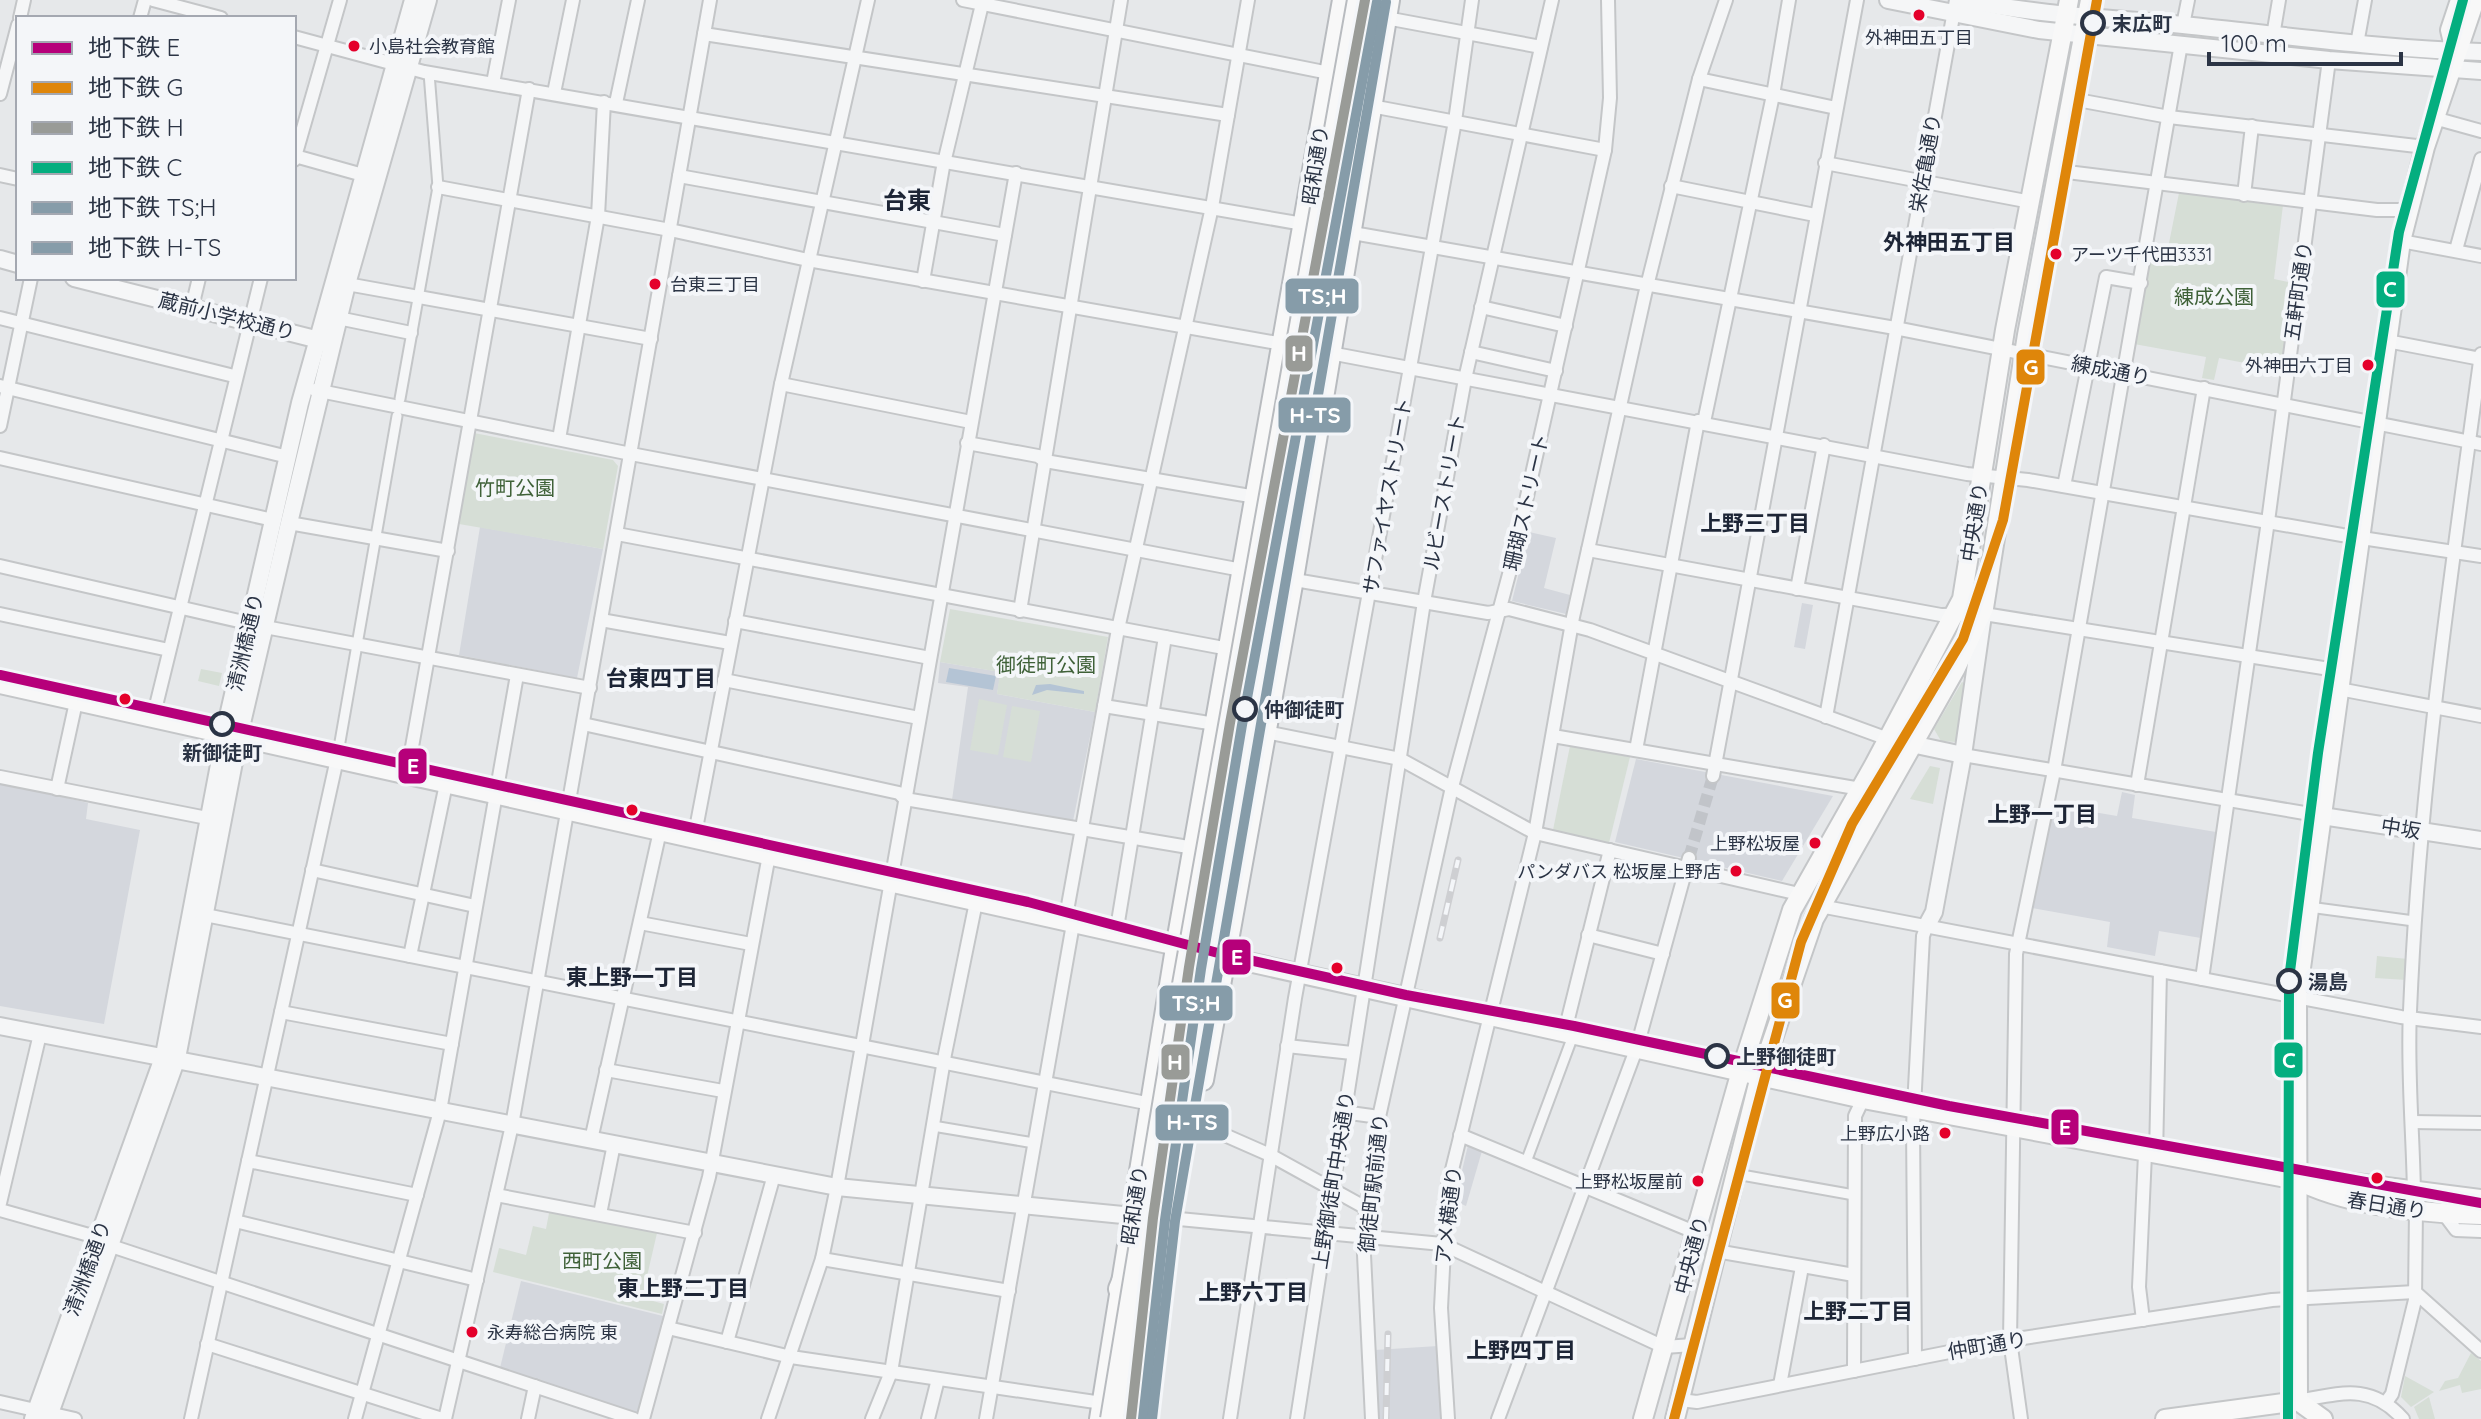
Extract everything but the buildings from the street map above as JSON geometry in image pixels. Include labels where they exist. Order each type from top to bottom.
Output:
[{"type":"highway","name":"昭和通り","points":[[1143,1212],[1151,1104],[1176,948],[1343,0]]},
{"type":"highway","points":[[1104,1414],[1218,806],[1359,0]]},
{"type":"highway","points":[[1142,1419],[1293,579],[1330,353],[1344,232],[1371,106],[1384,6]]},
{"type":"highway","points":[[1134,1419],[1187,1094],[1384,6]]},
{"type":"highway","name":"昭和通り","points":[[1284,337],[1300,319],[1313,248],[1344,232]]},
{"type":"highway","points":[[1104,1414],[1120,1289],[1143,1212],[1190,1020],[1214,858],[1218,806]]},
{"type":"highway","points":[[1121,1419],[1159,1205],[1187,1094]]},
{"type":"main road","points":[[2452,60],[2450,30],[2460,0]]},
{"type":"main road","points":[[2298,1401],[2297,997],[2406,210],[2452,60],[2475,0]]},
{"type":"main road","name":"中央通り","points":[[1643,1419],[1741,1071],[1799,894],[1861,789],[1962,599],[2002,348],[2066,16]]},
{"type":"main road","name":"中央通り","points":[[1675,1419],[1760,1076],[1820,906],[1956,668],[1983,612],[2025,353],[2087,17]]},
{"type":"main road","name":"春日通り","points":[[0,684],[1225,959],[1298,984],[1361,989],[1569,1032],[1863,1099],[2151,1155],[2297,1180],[2332,1180],[2415,1201],[2444,1214],[2481,1215]]},
{"type":"main road","name":"春日通り","points":[[2415,1201],[2481,1199]]},
{"type":"main road","points":[[2165,1419],[2298,1401],[2323,1419]]},
{"type":"street","points":[[153,0],[213,16]]},
{"type":"street","points":[[297,135],[340,0]]},
{"type":"street","name":"清洲橋通り","points":[[324,341],[338,318],[347,284],[402,66],[413,0]]},
{"type":"street","name":"清洲橋通り","points":[[171,1057],[207,818],[232,735],[363,175],[428,0]]},
{"type":"street","points":[[493,83],[509,0]]},
{"type":"street","points":[[554,93],[573,0]]},
{"type":"street","points":[[559,439],[598,216],[610,102],[638,0]]},
{"type":"street","points":[[207,1344],[444,1419],[512,1125],[710,0]]},
{"type":"street","points":[[694,839],[761,479],[868,0]]},
{"type":"street","points":[[963,0],[1329,73]]},
{"type":"street","points":[[1020,611],[1121,0]]},
{"type":"street","points":[[986,1419],[1045,1083],[1081,829],[1134,550],[1212,207],[1248,0]]},
{"type":"street","name":"サファイヤストリート","points":[[1230,1419],[1287,1046],[1455,121],[1472,0]]},
{"type":"street","name":"ルビーストリート","points":[[1361,989],[1424,602],[1465,379],[1552,0]]},
{"type":"street","name":"珊瑚ストリート","points":[[1404,998],[1452,787],[1500,611],[1605,150],[1610,98],[1608,0]]},
{"type":"street","name":"アメ横通り","points":[[1448,1419],[1441,1308],[1447,1190],[1535,833],[1588,550],[1648,284],[1699,79],[1726,0]]},
{"type":"street","points":[[1636,750],[1670,567],[1773,95],[1789,0]]},
{"type":"street","points":[[1715,770],[1857,0]]},
{"type":"street","points":[[1888,0],[2066,16]]},
{"type":"street","points":[[1965,0],[2042,15],[2183,25],[2357,44],[2452,60],[2481,71]]},
{"type":"street","points":[[2183,25],[2188,0]]},
{"type":"street","points":[[2273,36],[2279,0]]},
{"type":"street","points":[[2357,44],[2365,0]]},
{"type":"street","points":[[923,281],[944,161],[983,2]]},
{"type":"street","points":[[1384,6],[1467,34],[1541,47]]},
{"type":"street","name":"栄佐亀通り","points":[[1826,717],[1955,7]]},
{"type":"street","points":[[2087,17],[2181,44],[2329,60],[2452,60],[2481,52]]},
{"type":"street","points":[[0,94],[16,32]]},
{"type":"street","points":[[704,34],[966,72],[1228,115]]},
{"type":"street","name":"練成通り","points":[[296,38],[429,73],[690,115],[1798,310],[2475,443]]},
{"type":"street","points":[[2021,1419],[2010,1340],[2016,969],[2054,771],[2076,629],[2141,283],[2181,44]]},
{"type":"street","name":"五軒町通り","points":[[2202,979],[2268,522],[2329,60]]},
{"type":"street","points":[[400,399],[438,187],[429,73]]},
{"type":"street","points":[[1699,79],[1836,108]]},
{"type":"street","points":[[407,775],[493,310],[529,89]]},
{"type":"street","points":[[2072,99],[2169,117],[2425,147]]},
{"type":"street","points":[[1371,106],[1605,150]]},
{"type":"street","points":[[2434,118],[2481,131]]},
{"type":"street","points":[[2244,195],[2252,126]]},
{"type":"street","points":[[296,158],[363,175]]},
{"type":"street","points":[[2456,250],[2481,159]]},
{"type":"street","points":[[1825,163],[2031,202]]},
{"type":"street","points":[[2059,171],[2244,195],[2406,210]]},
{"type":"street","points":[[768,1419],[822,1259],[837,1187],[1016,173]]},
{"type":"street","points":[[679,176],[1005,235]]},
{"type":"street","points":[[1671,186],[1815,215]]},
{"type":"street","points":[[438,187],[923,281],[1185,327],[1284,337]]},
{"type":"street","points":[[2401,241],[2481,256]]},
{"type":"street","points":[[2064,486],[2106,277],[2141,283]]},
{"type":"street","points":[[0,426],[4,387],[31,280]]},
{"type":"street","name":"蔵前小学校通り","points":[[82,280],[324,341]]},
{"type":"street","points":[[192,307],[199,280]]},
{"type":"street","points":[[153,718],[234,376],[260,280]]},
{"type":"street","points":[[347,284],[651,339]]},
{"type":"street","points":[[1481,307],[1566,326]]},
{"type":"street","points":[[0,318],[234,376]]},
{"type":"street","points":[[338,318],[411,333]]},
{"type":"street","points":[[2387,341],[2481,357],[2475,443],[2453,551],[2434,705],[2414,921],[2409,1016],[2415,1292],[2392,1394],[2387,1401]]},
{"type":"street","points":[[1471,352],[1556,371]]},
{"type":"street","points":[[1330,353],[1701,421],[1967,474],[1982,473],[2064,486],[2481,556]]},
{"type":"street","points":[[781,384],[971,422]]},
{"type":"street","points":[[4,387],[288,457]]},
{"type":"street","points":[[2137,785],[2204,388]]},
{"type":"street","points":[[312,389],[631,454],[1134,550],[1488,613],[1509,609],[1576,626],[1653,652],[1888,739],[1963,755],[2322,816]]},
{"type":"street","name":"清洲橋通り","points":[[281,522],[288,457],[312,389]]},
{"type":"street","points":[[191,1419],[337,759],[397,416]]},
{"type":"street","points":[[967,443],[1038,456],[1045,461],[1256,497]]},
{"type":"street","points":[[1797,589],[1824,445]]},
{"type":"street","points":[[0,458],[281,522],[448,551]]},
{"type":"street","points":[[617,534],[1229,649]]},
{"type":"street","points":[[1588,550],[1955,617],[1983,612],[2249,656],[2481,716]]},
{"type":"street","points":[[0,566],[257,625],[590,688]]},
{"type":"street","points":[[1915,1359],[1914,1109],[1923,936],[1934,912],[1963,755],[1983,612]]},
{"type":"street","points":[[0,614],[169,650]]},
{"type":"street","points":[[601,620],[730,643]]},
{"type":"street","points":[[735,621],[930,658]]},
{"type":"street","points":[[1116,934],[1165,637]]},
{"type":"street","points":[[355,1419],[440,1111],[517,675]]},
{"type":"street","points":[[724,680],[919,718]]},
{"type":"street","points":[[57,789],[76,702]]},
{"type":"street","points":[[1104,706],[1215,724]]},
{"type":"street","points":[[583,724],[899,793],[905,799],[1194,848]]},
{"type":"street","points":[[1266,732],[1400,759],[1535,833],[1688,863],[1799,894]]},
{"type":"street","name":"清洲橋通り","points":[[42,1414],[171,1057],[205,915],[232,735]]},
{"type":"street","points":[[1553,736],[1636,750],[1715,770],[1861,789]]},
{"type":"street","points":[[0,777],[207,818]]},
{"type":"street","points":[[410,956],[446,784]]},
{"type":"street","name":"中坂","points":[[2322,816],[2481,840]]},
{"type":"street","points":[[591,1140],[660,831]]},
{"type":"street","points":[[1526,1162],[1569,1032],[1588,935],[1610,850]]},
{"type":"street","points":[[643,1419],[695,1233],[769,855]]},
{"type":"street","points":[[1498,1419],[1637,1047],[1688,863]]},
{"type":"street","points":[[312,870],[475,906]]},
{"type":"street","points":[[872,1419],[891,1372],[944,1062],[976,902]]},
{"type":"street","points":[[1820,906],[2297,997],[2481,1027]]},
{"type":"street","points":[[2309,907],[2414,921]]},
{"type":"street","points":[[205,915],[1151,1104]]},
{"type":"street","points":[[640,923],[751,944]]},
{"type":"street","points":[[1588,935],[1663,954]]},
{"type":"street","points":[[2143,1320],[2139,1287],[2151,1155],[2160,971]]},
{"type":"street","name":"上野御徒町中央通り","points":[[1297,1419],[1361,989]]},
{"type":"street","name":"御徒町駅前通り","points":[[1372,1419],[1363,1234],[1379,1117],[1404,998]]},
{"type":"street","points":[[281,1012],[452,1044]]},
{"type":"street","points":[[0,1026],[837,1187],[921,1197],[1143,1212]]},
{"type":"street","points":[[0,1203],[40,1034]]},
{"type":"street","points":[[1287,1046],[1352,1053]]},
{"type":"street","points":[[606,1070],[723,1091]]},
{"type":"street","points":[[1854,1371],[1855,1116],[1863,1099]]},
{"type":"street","points":[[1343,1112],[1379,1117]]},
{"type":"street","points":[[1195,1122],[1270,1155],[1366,1208]]},
{"type":"street","points":[[2412,1122],[2481,1123]]},
{"type":"street","points":[[933,1126],[1034,1143]]},
{"type":"street","points":[[1460,1135],[1697,1233]]},
{"type":"street","points":[[600,1214],[614,1144]]},
{"type":"street","points":[[248,1161],[417,1195]]},
{"type":"street","points":[[1735,1174],[1854,1195]]},
{"type":"street","points":[[727,1342],[774,1175]]},
{"type":"street","points":[[496,1195],[695,1233]]},
{"type":"street","points":[[0,1210],[89,1235],[104,1244],[221,1284],[634,1419]]},
{"type":"street","points":[[2444,1214],[2456,1230],[2481,1231]]},
{"type":"street","points":[[1179,1219],[1363,1234],[1442,1244],[1664,1347],[1693,1345]]},
{"type":"street","points":[[235,1221],[477,1280]]},
{"type":"street","points":[[1716,1251],[1854,1275]]},
{"type":"street","points":[[822,1259],[1009,1291]]},
{"type":"street","points":[[1780,1385],[1802,1267]]},
{"type":"street","points":[[2415,1292],[2481,1351]]},
{"type":"street","name":"仲町通り","points":[[1680,1400],[1697,1402],[2010,1340],[2296,1297],[2415,1292]]},
{"type":"street","points":[[668,1328],[791,1357],[992,1387],[1104,1414]]},
{"type":"street","points":[[928,1419],[938,1379]]},
{"type":"street","points":[[528,1419],[535,1386]]},
{"type":"street","points":[[2298,1401],[2362,1394],[2387,1401],[2403,1419]]},
{"type":"street","points":[[0,1402],[42,1414],[75,1419]]},
{"type":"shaded area","points":[[480,527],[603,549],[577,678],[459,655]]},
{"type":"shaded area","points":[[1529,532],[1556,538],[1544,588],[1570,595],[1566,614],[1512,601]]},
{"type":"shaded area","points":[[1802,603],[1813,605],[1805,649],[1794,647]]},
{"type":"shaded area","points":[[940,662],[1001,672],[997,694],[1095,712],[1073,821],[952,800],[968,687],[938,683]]},
{"type":"shaded area","points":[[1636,759],[1833,796],[1782,881],[1615,842]]},
{"type":"shaded area","points":[[0,782],[88,803],[86,819],[140,830],[104,1024],[0,1006]]},
{"type":"shaded area","points":[[2122,792],[2135,795],[2132,818],[2216,832],[2201,938],[2159,931],[2155,956],[2107,947],[2110,922],[2032,908],[2052,805],[2117,816]]},
{"type":"shaded area","points":[[1468,1145],[1482,1151],[1466,1206],[1455,1201]]},
{"type":"shaded area","points":[[521,1281],[667,1317],[640,1414],[500,1368]]},
{"type":"shaded area","points":[[1438,1346],[1442,1419],[1378,1419],[1375,1350]]},
{"type":"green space","name":"練成公園","points":[[2179,193],[2283,205],[2274,279],[2293,283],[2281,370],[2219,358],[2214,380],[2202,378],[2206,357],[2134,344],[2151,255],[2166,258]]},
{"type":"green space","name":"竹町公園","points":[[474,433],[613,460],[618,466],[603,549],[459,524]]},
{"type":"green space","name":"御徒町公園","points":[[950,609],[1108,637],[1095,712],[997,694],[1000,672],[940,662]]},
{"type":"green space","points":[[201,669],[222,673],[219,686],[198,681]]},
{"type":"green space","points":[[1962,682],[1966,684],[1956,742],[1941,741],[1934,729]]},
{"type":"green space","points":[[979,699],[1007,705],[998,755],[970,750]]},
{"type":"green space","points":[[1012,706],[1040,711],[1031,762],[1003,757]]},
{"type":"green space","points":[[1570,746],[1630,757],[1609,843],[1553,830]]},
{"type":"green space","points":[[1930,766],[1940,768],[1933,804],[1910,799]]},
{"type":"green space","points":[[2377,956],[2408,959],[2407,980],[2375,978]]},
{"type":"green space","name":"西町公園","points":[[550,1208],[657,1233],[642,1298],[664,1304],[662,1314],[493,1272],[499,1248],[526,1255],[533,1226],[546,1229]]},
{"type":"green space","points":[[2471,1353],[2481,1361],[2481,1389],[2462,1393],[2460,1385],[2439,1391],[2445,1381],[2458,1378]]},
{"type":"green space","points":[[2405,1376],[2434,1392],[2411,1407],[2401,1397]]},
{"type":"green space","points":[[2429,1397],[2435,1419],[2419,1419],[2414,1407]]},
{"type":"water","points":[[949,668],[996,676],[993,690],[946,682]]},
{"type":"water","points":[[1050,684],[1084,691],[1084,694],[1047,690],[1032,695],[1036,685]]},
{"type":"tunnel","points":[[1689,858],[1713,776]]},
{"type":"railway","points":[[1440,938],[1458,860]]},
{"type":"railway","points":[[1386,1419],[1388,1334]]},
{"type":"metro line","name":"H","points":[[1131,1419],[1153,1218],[1189,967],[1230,723],[1365,0]]},
{"type":"metro line","name":"G","points":[[1674,1419],[1801,942],[1852,824],[1963,639],[2003,520],[2097,0]]},
{"type":"metro line","name":"C","points":[[2288,1419],[2289,979],[2318,753],[2399,232],[2463,0]]},
{"type":"metro line","name":"TS;H","points":[[1143,1419],[1165,1220],[1201,969],[1242,725],[1377,2]]},
{"type":"metro line","name":"H-TS","points":[[1152,1419],[1175,1221],[1386,2]]},
{"type":"metro line","name":"E","points":[[0,675],[1028,902],[1218,953],[1406,995],[1574,1026],[1949,1106],[2481,1203]]},
{"type":"place","name":"外神田五丁目","points":[[1919,15]]},
{"type":"place","name":"末広町","points":[[2093,23]]},
{"type":"place","name":"小島社会教育館","points":[[354,46]]},
{"type":"place","name":"アーツ千代田3331","points":[[2056,254]]},
{"type":"place","name":"台東三丁目","points":[[655,284]]},
{"type":"place","name":"外神田六丁目","points":[[2368,365]]},
{"type":"place","name":"仲御徒町","points":[[1245,709]]},
{"type":"place","name":"新御徒町","points":[[222,724]]},
{"type":"place","name":"上野松坂屋","points":[[1815,843]]},
{"type":"place","name":"パンダバス 松坂屋上野店","points":[[1736,871]]},
{"type":"place","name":"湯島","points":[[2289,981]]},
{"type":"place","name":"上野御徒町","points":[[1717,1056]]},
{"type":"place","name":"上野広小路","points":[[1945,1133]]},
{"type":"place","name":"上野松坂屋前","points":[[1698,1181]]},
{"type":"place","name":"永寿総合病院 東","points":[[472,1332]]},
{"type":"district","name":"台東","points":[[907,200]]},
{"type":"district","name":"外神田五丁目","points":[[1949,242]]},
{"type":"district","name":"上野三丁目","points":[[1755,523]]},
{"type":"district","name":"台東四丁目","points":[[661,678]]},
{"type":"district","name":"上野一丁目","points":[[2042,814]]},
{"type":"district","name":"東上野一丁目","points":[[632,977]]},
{"type":"district","name":"東上野二丁目","points":[[683,1288]]},
{"type":"district","name":"上野六丁目","points":[[1253,1292]]},
{"type":"district","name":"上野二丁目","points":[[1858,1311]]},
{"type":"district","name":"上野四丁目","points":[[1521,1350]]}]
